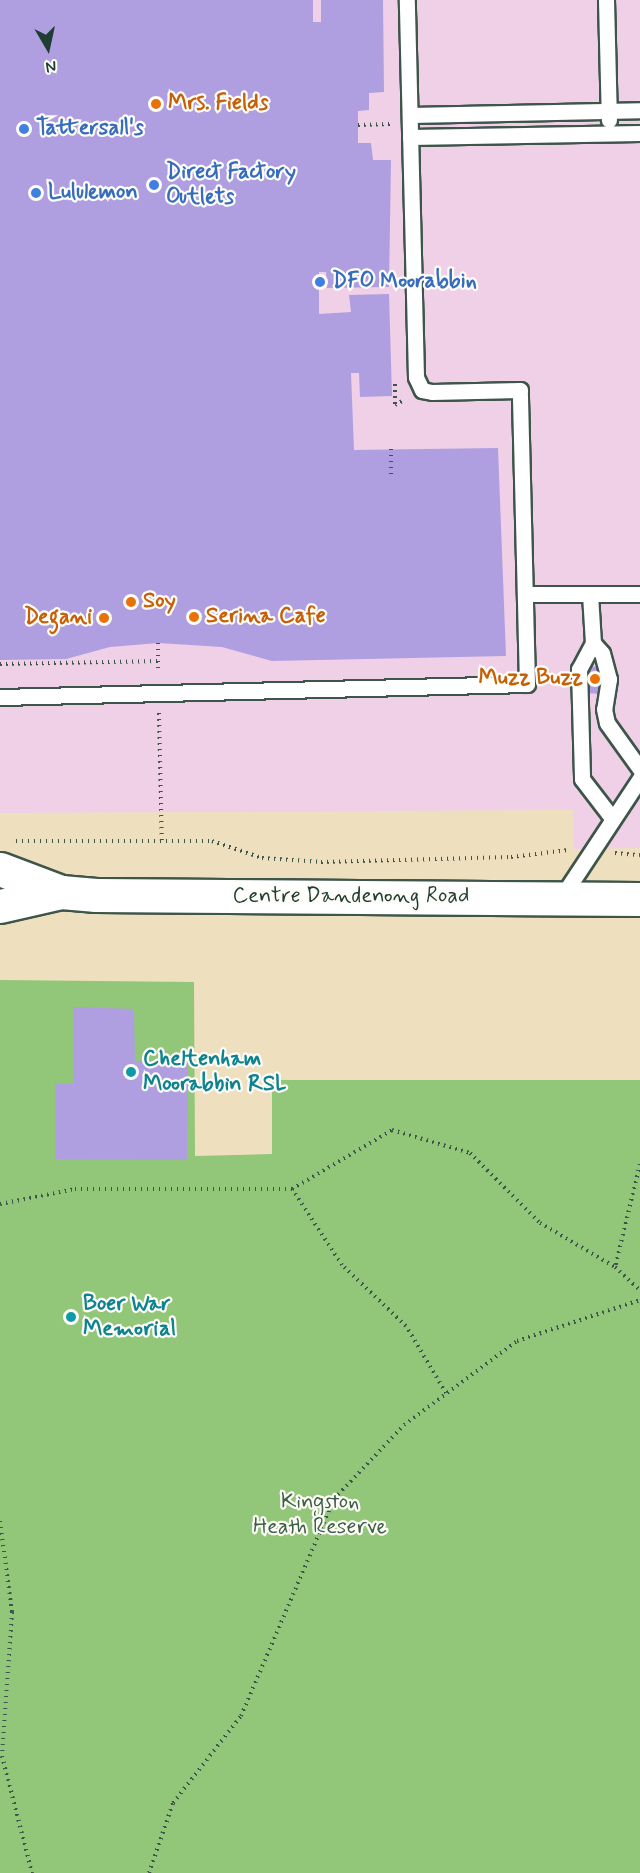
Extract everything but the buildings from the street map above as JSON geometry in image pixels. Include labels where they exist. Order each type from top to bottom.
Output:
[{"type":"main road","name":"Centre Dandenong Road","points":[[6,855],[61,892]]},
{"type":"main road","name":"Centre Dandenong Road","points":[[0,906],[61,892],[640,899]]},
{"type":"lane","points":[[0,697],[527,684],[520,390],[432,392],[422,390],[416,377],[408,0]]},
{"type":"lane","points":[[606,0],[609,133]]},
{"type":"lane","points":[[410,115],[640,110]]},
{"type":"lane","points":[[410,137],[640,133]]},
{"type":"lane","points":[[525,594],[640,594]]},
{"type":"lane","points":[[590,594],[593,643],[579,669],[582,779],[612,818]]},
{"type":"lane","points":[[593,643],[604,658],[609,679],[604,706],[606,720],[640,769]]},
{"type":"lane","points":[[561,898],[640,778]]},
{"type":"path","points":[[391,449],[391,474]]},
{"type":"path","points":[[158,643],[162,841]]},
{"type":"path","points":[[0,664],[158,661]]},
{"type":"path","points":[[6,855],[162,841],[212,841],[262,858],[321,862],[511,857],[592,850],[640,855]]},
{"type":"path","points":[[0,1204],[75,1190],[292,1189],[392,1130],[470,1153],[540,1223],[615,1267],[640,1290]]},
{"type":"path","points":[[615,1267],[640,1164]]},
{"type":"path","points":[[292,1189],[342,1265],[406,1326],[446,1394]]},
{"type":"path","points":[[149,1873],[173,1803],[241,1716],[334,1499],[404,1425],[517,1341],[640,1300]]},
{"type":"path","points":[[0,1521],[12,1612],[2,1756],[32,1873]]},
{"type":"shaded area","name":"DFO Moorabbin","points":[[0,0],[640,0],[640,848],[574,849],[573,810],[0,813]]},
{"type":"green space","name":"Kingston Heath Reserve","points":[[0,980],[194,982],[195,1156],[272,1154],[272,1080],[640,1080],[640,1873],[0,1873]]},
{"type":"place","name":"Mrs. Fields","points":[[156,104]]},
{"type":"place","name":"Tattersall's","points":[[24,129]]},
{"type":"place","name":"Direct Factory Outlets","points":[[154,185]]},
{"type":"place","name":"Lululemon","points":[[36,193]]},
{"type":"place","name":"DFO Moorabbin","points":[[320,282]]},
{"type":"place","name":"Soy","points":[[131,602]]},
{"type":"place","name":"Serina Cafe","points":[[194,617]]},
{"type":"place","name":"Degani","points":[[104,618]]},
{"type":"place","name":"Muzz Buzz","points":[[595,679]]},
{"type":"place","name":"Cheltenham Moorabbin RSL","points":[[131,1072]]},
{"type":"place","name":"Boer War Memorial","points":[[71,1317]]}]
